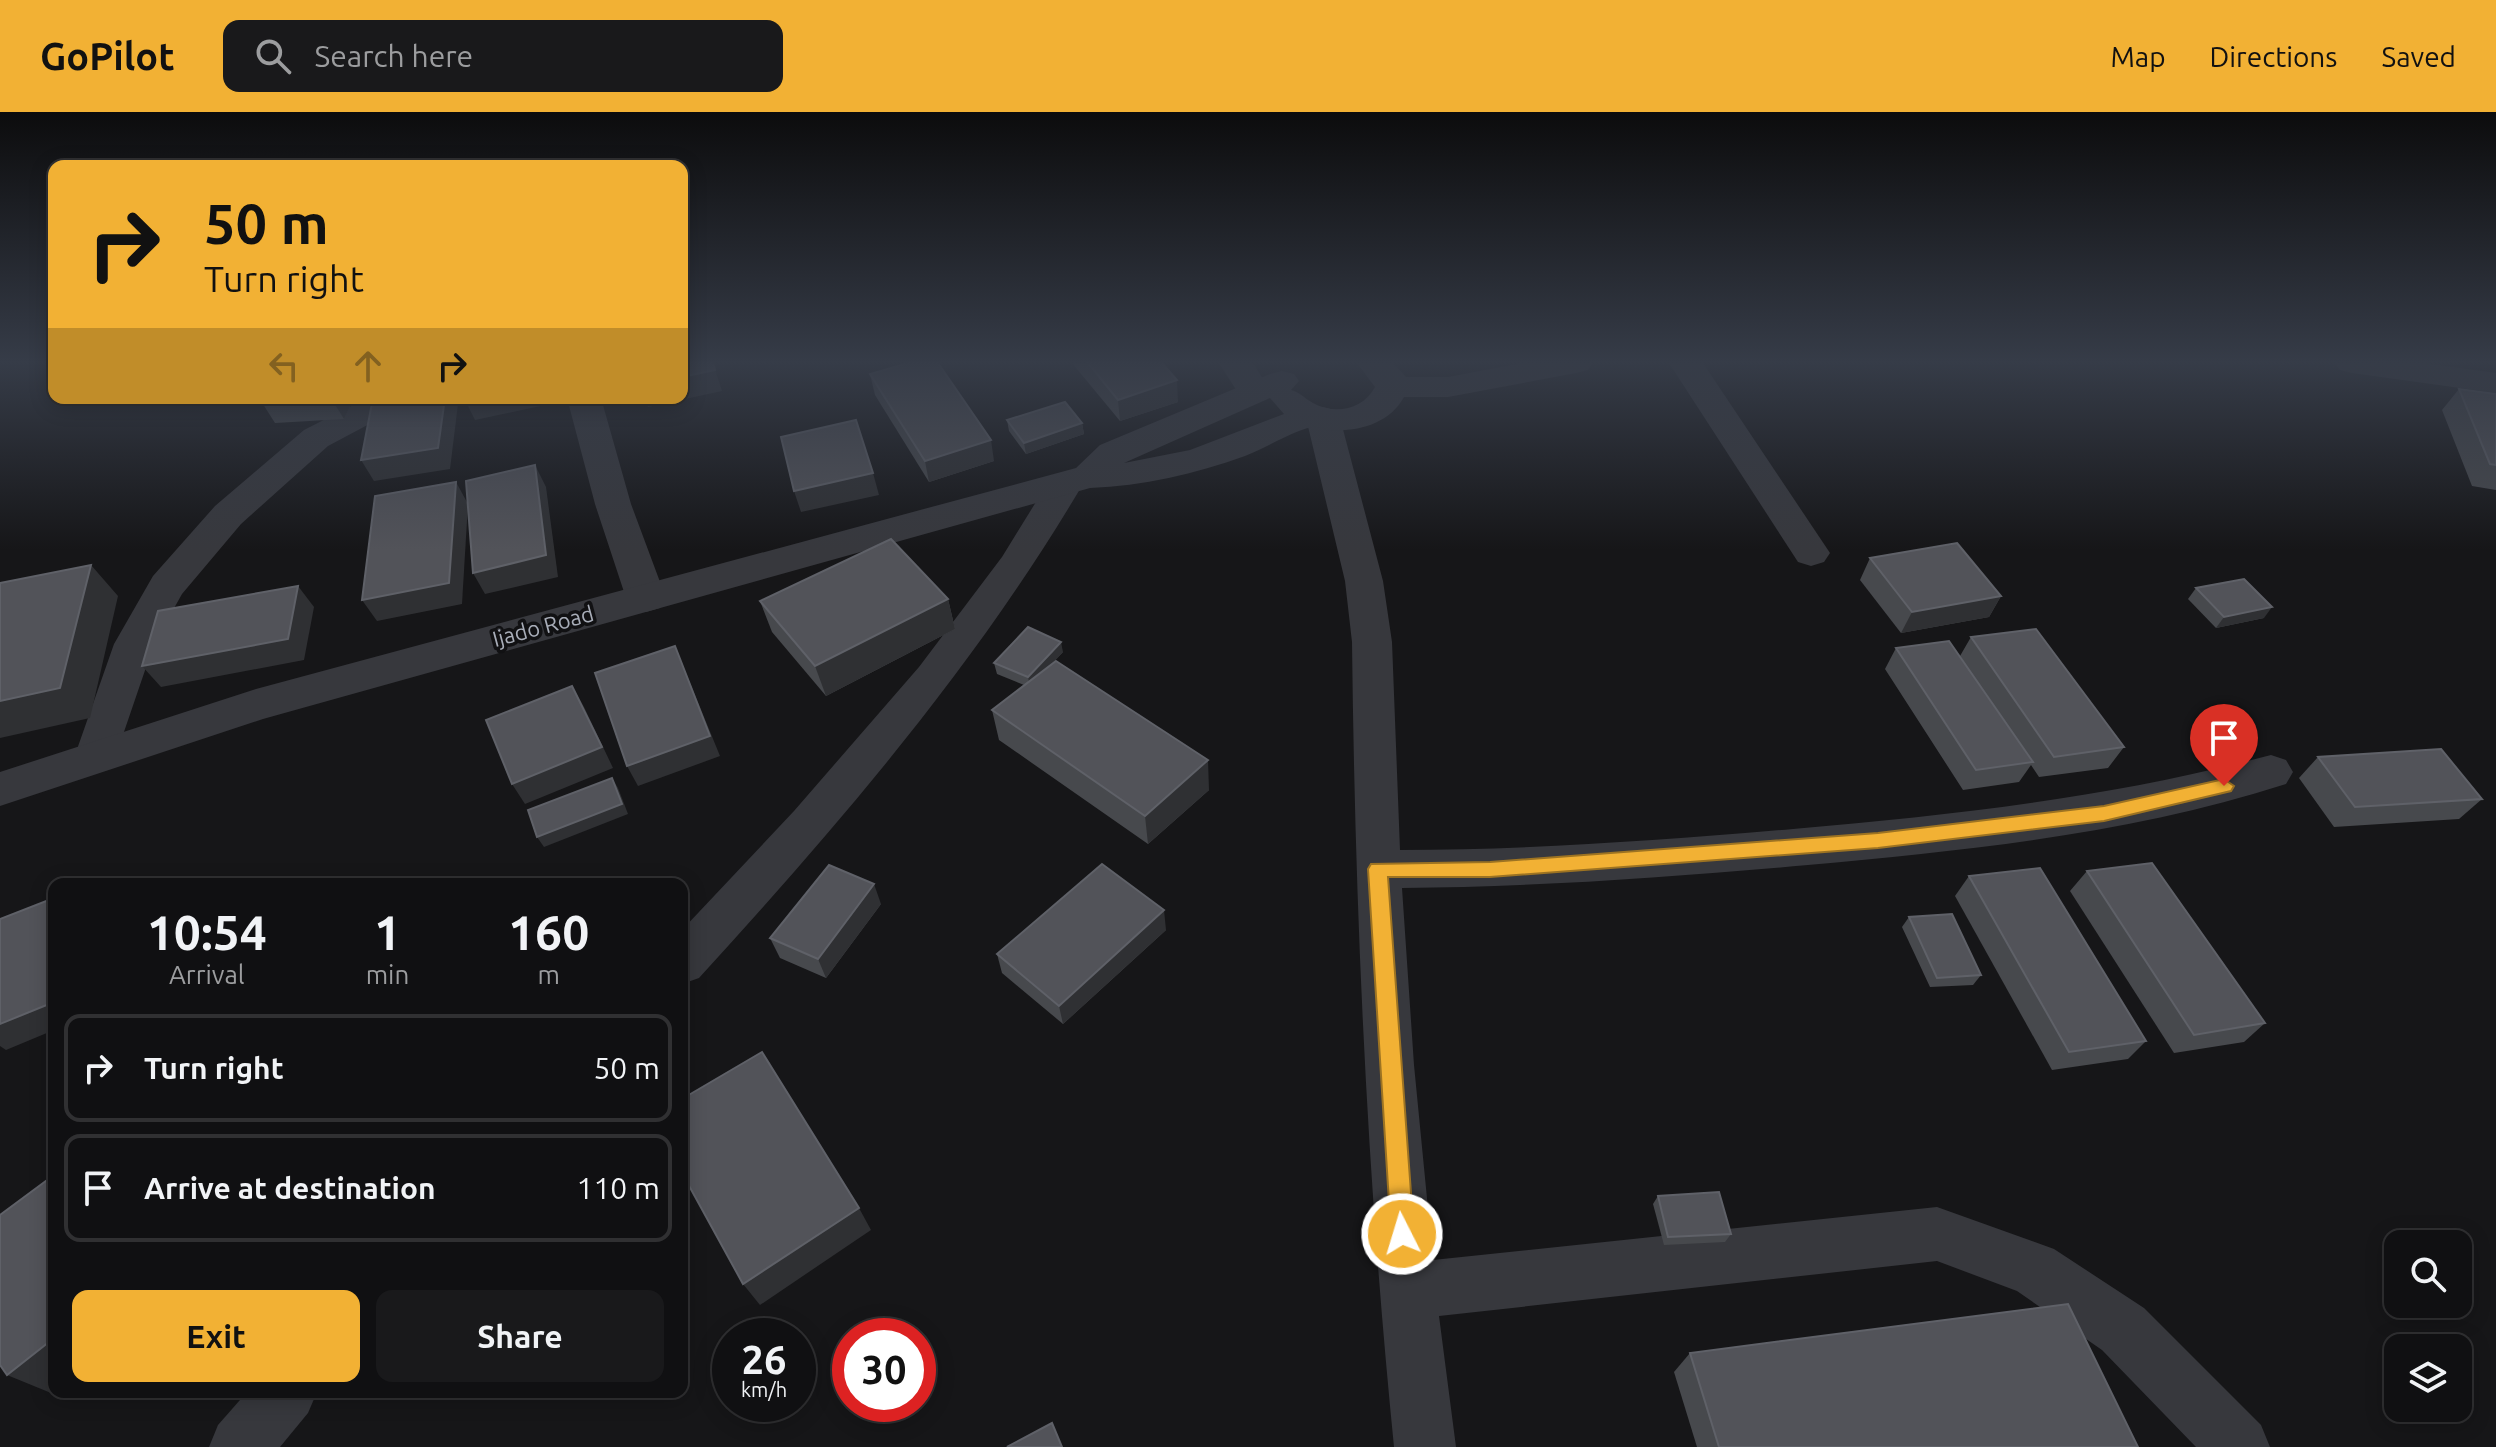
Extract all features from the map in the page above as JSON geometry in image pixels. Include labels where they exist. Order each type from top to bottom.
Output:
[{"type":"street","points":[[97,755],[134,644],[167,586],[228,515],[316,438],[340,425]]},
{"type":"street","points":[[591,425],[613,504],[646,598]]},
{"type":"street","name":"Ijado Road","points":[[1077,480],[1113,453],[1174,425]]},
{"type":"street","name":"Ijado Road","points":[[0,789],[256,705],[1077,480],[1127,477],[1182,463],[1292,425]]},
{"type":"street","points":[[1320,425],[1364,581],[1372,642],[1378,869],[1388,1065],[1407,1291],[1425,1447]]},
{"type":"street","points":[[1727,425],[1811,553]]},
{"type":"street","points":[[688,957],[768,872],[942,665],[1077,480]]},
{"type":"street","points":[[1378,869],[1490,870],[1878,841],[2104,814],[2201,793],[2271,772]]},
{"type":"street","points":[[1407,1291],[1937,1234],[2034,1269],[2123,1329],[2239,1447]]},
{"type":"street","points":[[240,1447],[282,1398]]},
{"type":"building","points":[[368,425],[441,425],[438,448],[361,460]]},
{"type":"building","points":[[833,425],[858,425],[873,473],[794,491],[781,437]]},
{"type":"building","points":[[902,425],[981,425],[991,440],[925,461]]},
{"type":"building","points":[[1011,425],[1075,425],[1024,443]]},
{"type":"building","points":[[2474,425],[2496,425],[2496,465],[2490,464]]},
{"type":"building","points":[[535,465],[546,555],[473,573],[466,481]]},
{"type":"building","points":[[456,482],[449,583],[362,600],[375,496]]},
{"type":"building","points":[[891,539],[948,599],[815,666],[760,601]]},
{"type":"building","points":[[1957,543],[2001,596],[1912,612],[1870,558]]},
{"type":"building","points":[[91,565],[60,688],[0,701],[0,583]]},
{"type":"building","points":[[2244,579],[2272,607],[2224,617],[2196,588]]},
{"type":"building","points":[[298,586],[288,639],[142,666],[158,611]]},
{"type":"building","points":[[1028,627],[1061,642],[1028,677],[994,663]]},
{"type":"building","points":[[2036,629],[2124,747],[2054,757],[1971,637]]},
{"type":"building","points":[[1949,641],[2033,762],[1976,770],[1896,648]]},
{"type":"building","points":[[675,646],[710,736],[627,766],[595,673]]},
{"type":"building","points":[[1056,661],[1208,760],[1145,816],[992,710]]},
{"type":"building","points":[[572,686],[602,747],[512,784],[486,720]]},
{"type":"building","points":[[2441,749],[2482,799],[2355,807],[2318,757]]},
{"type":"building","points":[[612,778],[622,804],[537,837],[528,810]]},
{"type":"building","points":[[2152,863],[2265,1023],[2194,1035],[2087,871]]},
{"type":"building","points":[[1102,864],[1164,910],[1059,1006],[997,954]]},
{"type":"building","points":[[829,865],[874,884],[818,959],[770,938]]},
{"type":"building","points":[[2040,868],[2146,1041],[2069,1052],[1969,876]]},
{"type":"building","points":[[48,900],[48,1004],[0,1024],[0,919]]},
{"type":"building","points":[[1952,914],[1981,975],[1937,978],[1909,917]]},
{"type":"building","points":[[762,1052],[859,1208],[743,1284],[688,1184],[688,1095]]},
{"type":"building","points":[[48,1179],[48,1343],[7,1375],[0,1365],[0,1215]]},
{"type":"building","points":[[1719,1192],[1731,1234],[1668,1237],[1658,1196]]},
{"type":"building","points":[[2068,1304],[2138,1447],[1719,1447],[1690,1353]]},
{"type":"building","points":[[1052,1423],[1062,1447],[1007,1447]]},
{"type":"route","points":[[1402,1234],[1388,1065],[1378,869],[1490,870],[1878,841],[2104,814],[2224,786]]}]
